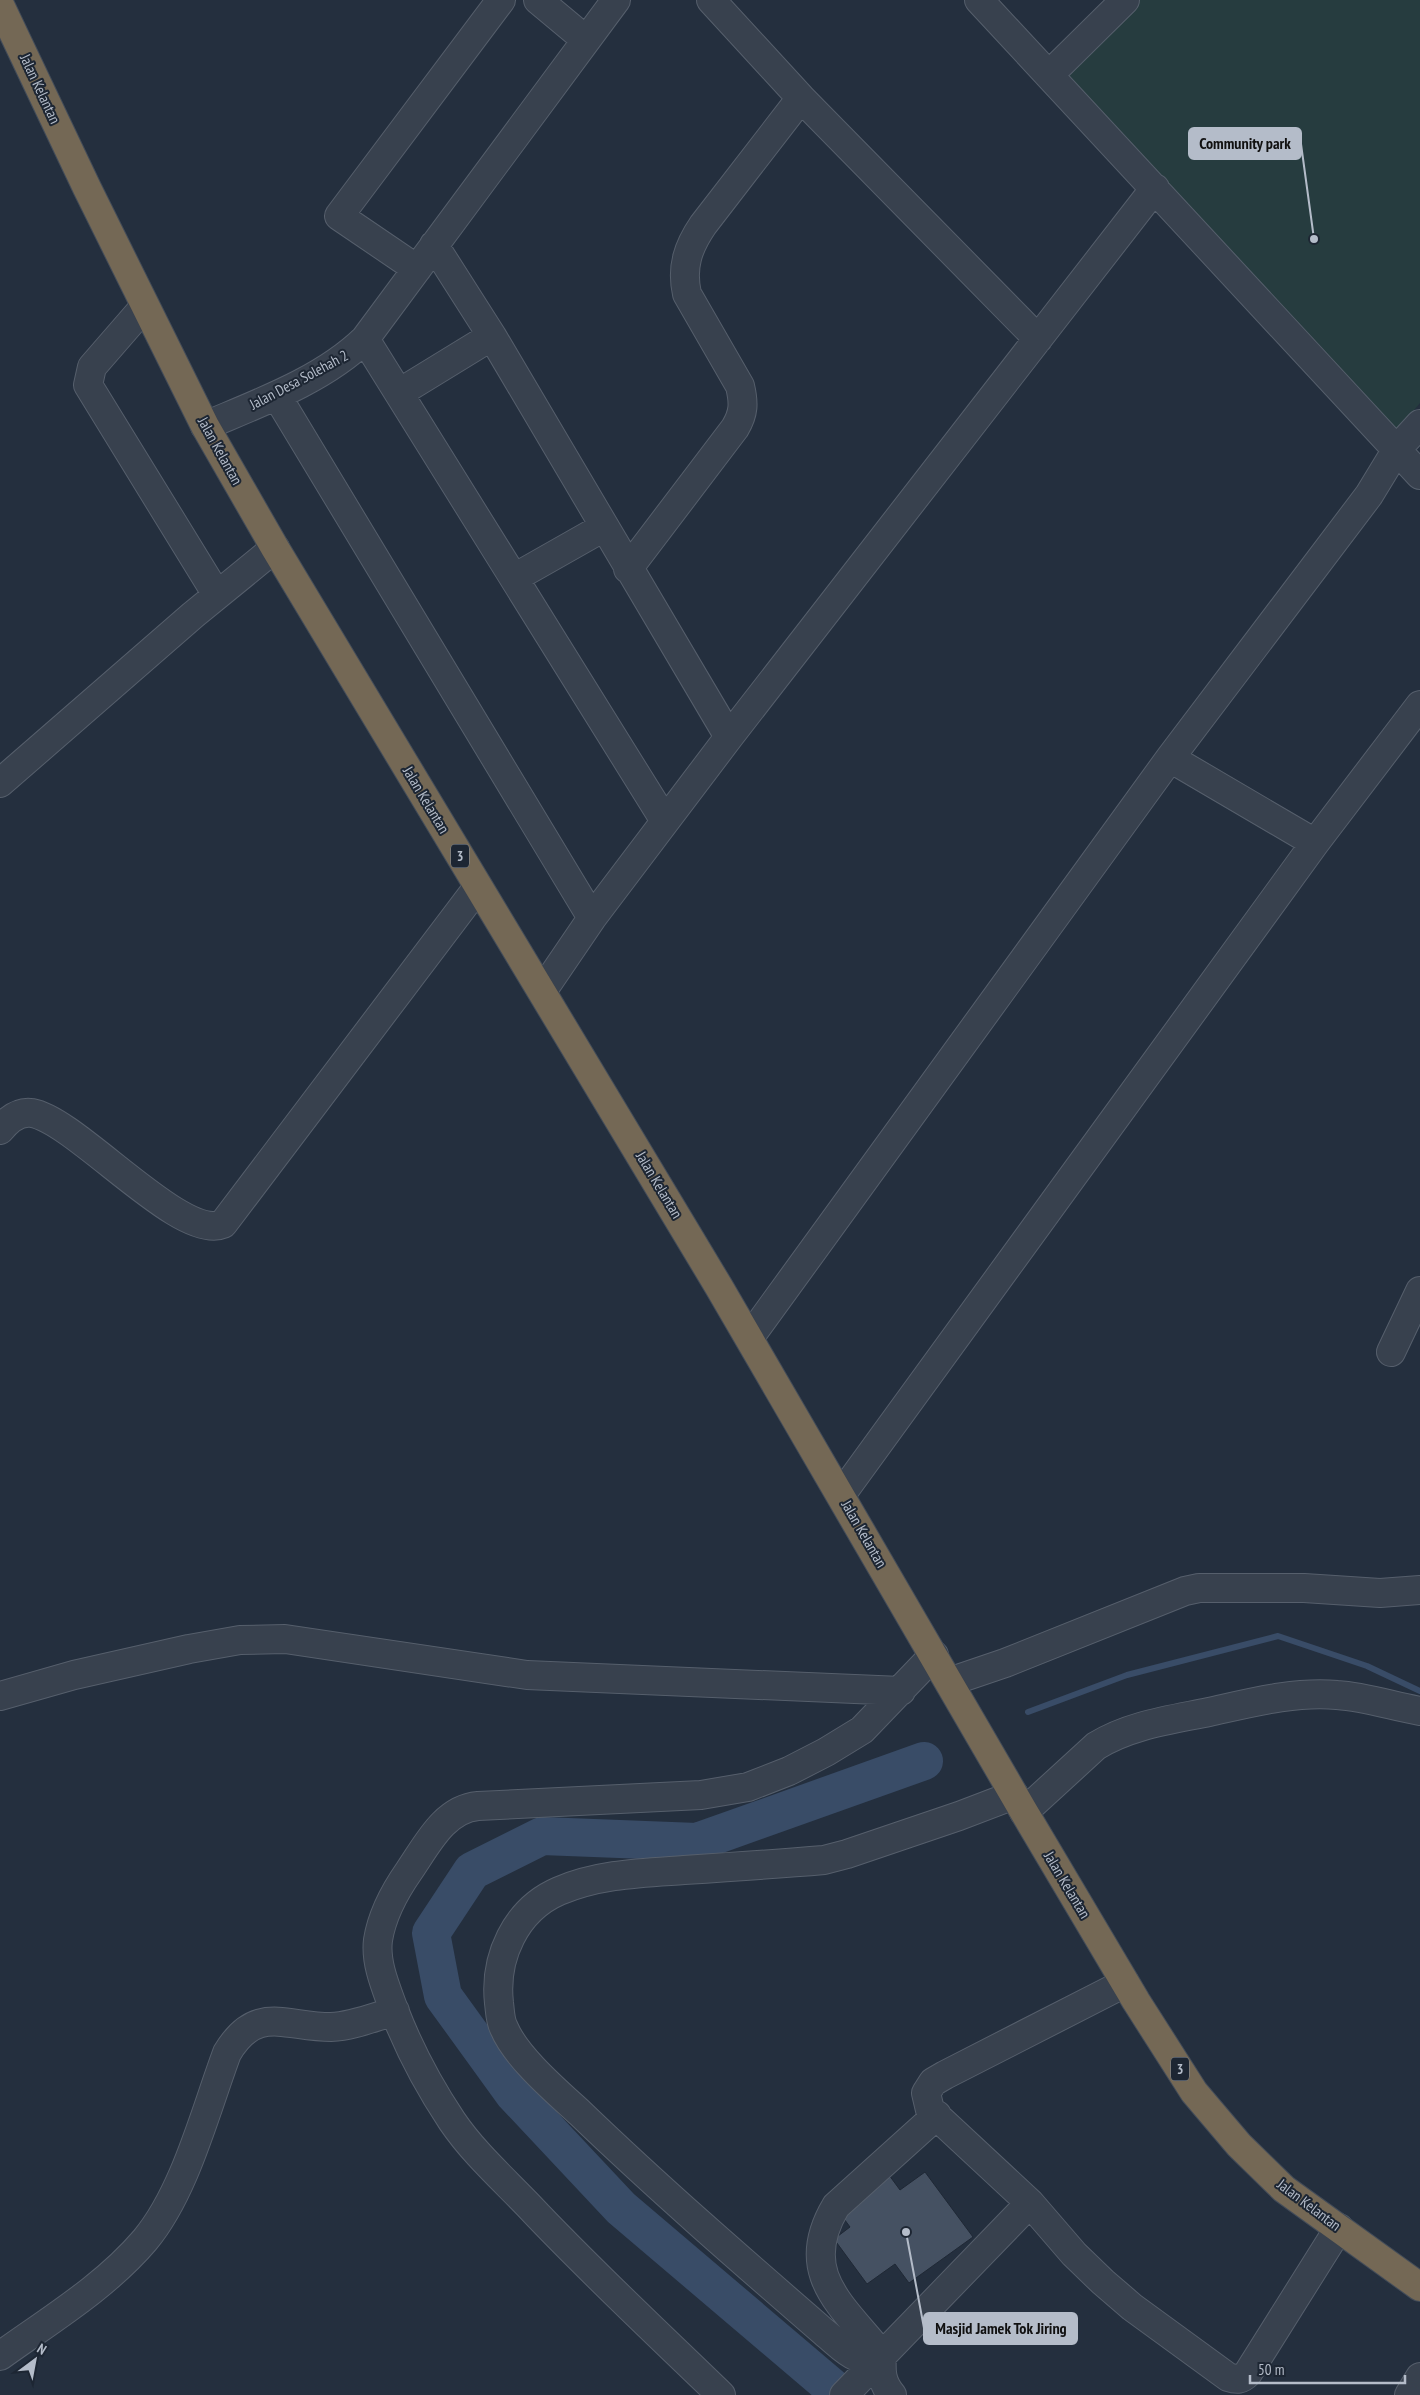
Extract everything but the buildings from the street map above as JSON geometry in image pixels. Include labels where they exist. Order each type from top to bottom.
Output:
[{"type":"highway","name":"Jalan Kelantan","points":[[0,5],[205,426],[275,548],[478,887],[543,990],[750,1338],[952,1685],[1016,1799],[1125,1983],[1194,2092],[1239,2145],[1284,2188],[1420,2287]]},
{"type":"street","points":[[417,269],[339,216],[500,0]]},
{"type":"street","points":[[538,0],[586,40]]},
{"type":"street","name":"Jalan Desa Solehah 2","points":[[205,426],[276,396],[341,360],[365,339],[616,0]]},
{"type":"street","points":[[711,0],[801,98],[1038,339]]},
{"type":"street","points":[[1049,75],[1125,0]]},
{"type":"street","points":[[988,3],[1049,75],[1420,475]]},
{"type":"street","points":[[628,569],[736,428],[742,416],[744,402],[740,386],[687,294],[684,278],[685,261],[691,244],[703,225],[801,98]]},
{"type":"street","points":[[543,990],[592,918],[665,821],[1154,188]]},
{"type":"street","points":[[434,246],[492,336],[729,737]]},
{"type":"street","points":[[145,306],[92,367],[88,385],[217,595]]},
{"type":"street","points":[[399,393],[492,336]]},
{"type":"street","points":[[365,339],[665,821]]},
{"type":"street","points":[[276,396],[592,918]]},
{"type":"street","points":[[750,1338],[1170,758],[1369,495],[1397,449],[1420,424]]},
{"type":"street","points":[[514,578],[604,527]]},
{"type":"street","points":[[0,783],[217,595],[275,548]]},
{"type":"street","points":[[841,1495],[1315,843],[1420,706]]},
{"type":"street","points":[[1170,758],[1315,843]]},
{"type":"street","points":[[0,1130],[17,1114],[31,1113],[41,1116],[61,1127],[124,1176],[185,1216],[212,1226],[223,1224],[478,887]]},
{"type":"street","points":[[1391,1352],[1420,1291]]},
{"type":"street","points":[[952,1685],[1185,1591],[1199,1588],[1304,1588],[1380,1593],[1420,1590]]},
{"type":"street","points":[[0,1696],[74,1674],[189,1649],[240,1640],[285,1639],[527,1676],[901,1691]]},
{"type":"street","points":[[721,2395],[567,2246],[453,2122],[428,2083],[394,2011],[379,1964],[378,1941],[384,1918],[402,1881],[445,1821],[453,1813],[478,1806],[702,1795],[748,1787],[789,1771],[862,1730],[934,1655]]},
{"type":"street","points":[[877,2361],[860,2359],[825,2333],[598,2131],[541,2076],[517,2048],[503,2028],[497,1983],[501,1960],[508,1941],[517,1927],[539,1902],[557,1892],[583,1882],[620,1875],[824,1860],[847,1854],[1016,1799],[1096,1746],[1110,1738],[1142,1726],[1268,1700],[1304,1696],[1335,1695],[1369,1699],[1420,1711]]},
{"type":"street","points":[[1125,1983],[933,2082],[926,2093],[930,2110],[1030,2203],[1074,2254],[1118,2294],[1228,2377],[1234,2379],[1240,2380],[1248,2373],[1339,2228]]},
{"type":"street","points":[[0,2356],[107,2278],[146,2238],[179,2183],[227,2053],[235,2039],[260,2022],[330,2027],[348,2026],[394,2011]]},
{"type":"street","points":[[892,2395],[883,2382],[877,2361],[832,2292],[821,2270],[819,2247],[825,2225],[836,2206],[937,2116]]},
{"type":"street","points":[[844,2395],[1030,2203]]},
{"type":"street","points":[[1410,2395],[1420,2377]]},
{"type":"green space","points":[[1126,0],[1420,0],[1420,403],[1395,433],[1049,75]]},
{"type":"waterway","points":[[1028,1712],[1127,1675],[1278,1636],[1367,1666],[1420,1691]]},
{"type":"waterway","points":[[841,2395],[621,2208],[514,2094],[443,1996],[431,1933],[472,1871],[542,1836],[697,1842],[924,1761]]},
{"type":"place","name":"Community park","points":[[1314,239]]},
{"type":"place","name":"Masjid Jamek Tok Jiring","points":[[906,2232]]}]
